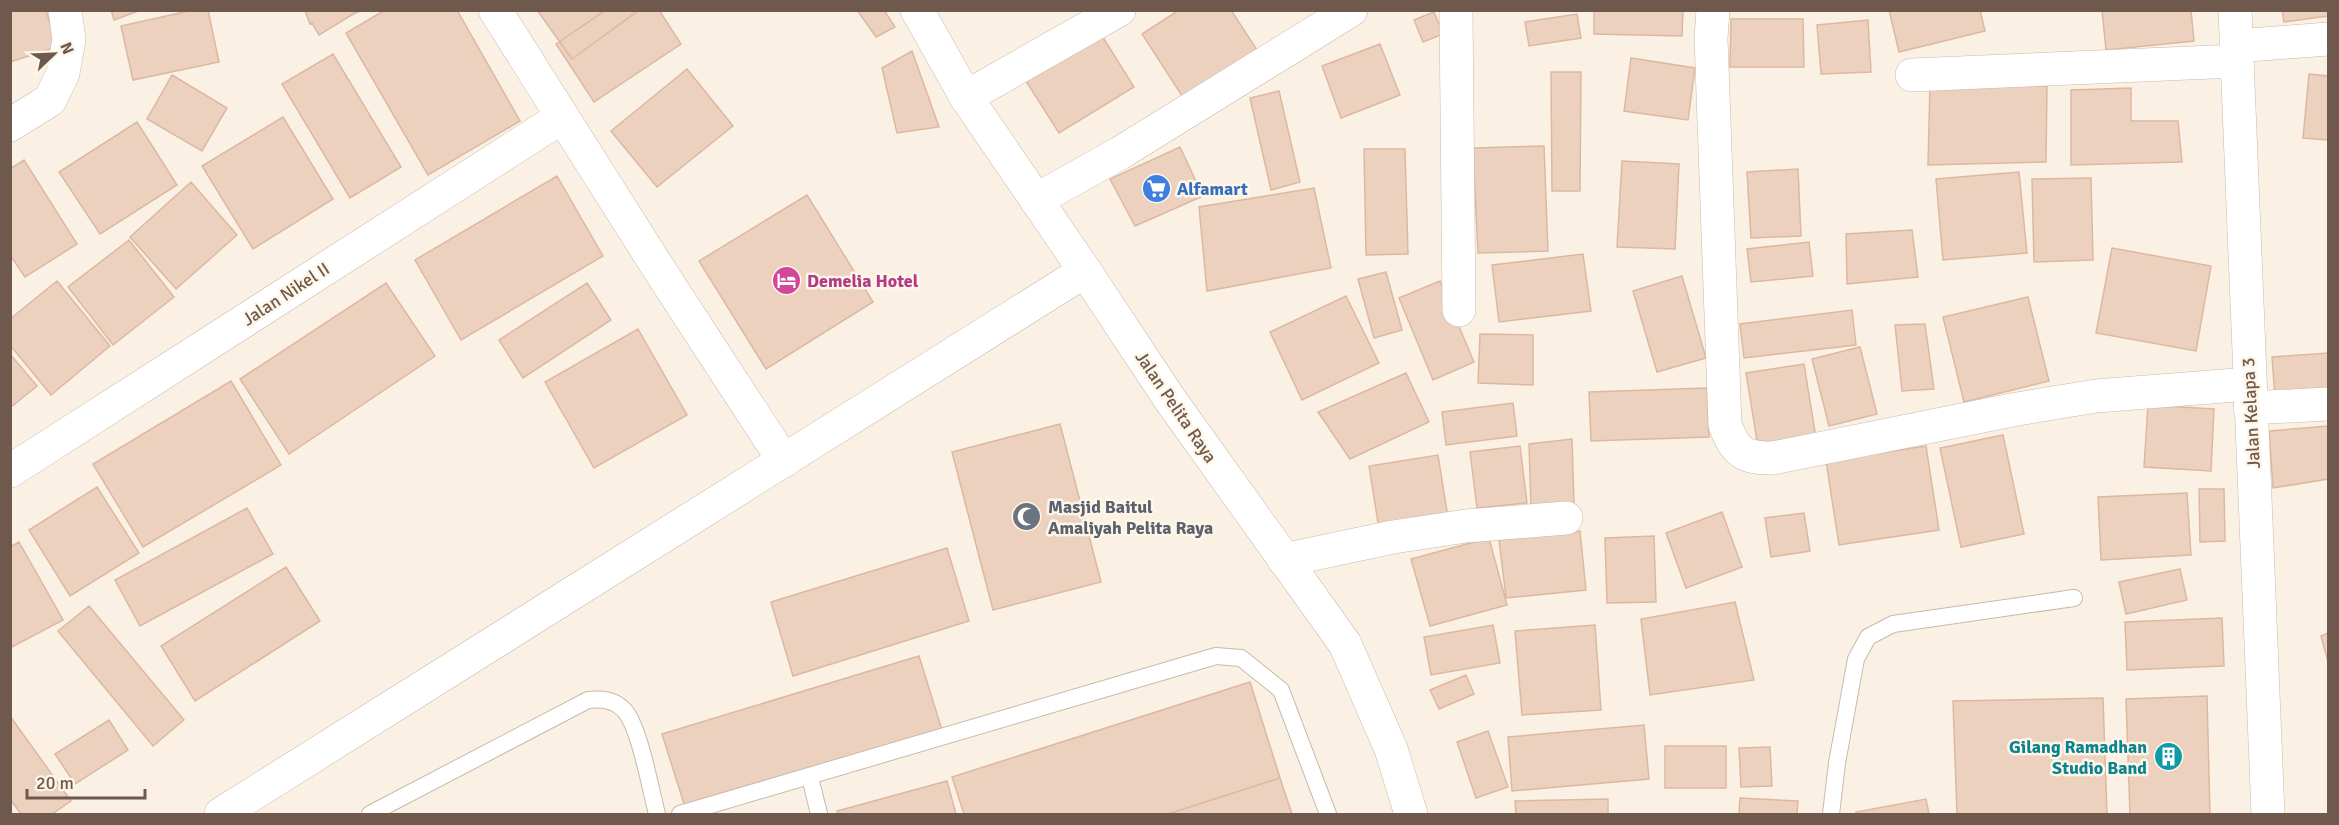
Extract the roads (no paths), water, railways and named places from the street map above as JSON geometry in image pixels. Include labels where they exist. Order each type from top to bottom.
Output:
[{"type":"street","points":[[10,125],[50,100],[63,73],[69,40],[65,10]]},
{"type":"street","points":[[495,10],[784,461]]},
{"type":"street","name":"Jalan Pelita Raya","points":[[917,10],[966,97],[1169,398],[1345,644],[1391,749],[1411,814]]},
{"type":"street","points":[[966,97],[1119,10]]},
{"type":"street","points":[[1036,200],[1120,153],[1351,10]]},
{"type":"street","points":[[1456,10],[1460,310]]},
{"type":"street","points":[[1713,10],[1712,50],[1725,425],[1733,445],[1743,453],[1755,458],[1773,458],[2017,409],[2096,396],[2250,396],[2328,404]]},
{"type":"street","name":"Jalan Kelapa 3","points":[[2235,10],[2268,814]]},
{"type":"street","points":[[1912,75],[2236,54],[2328,39]]},
{"type":"street","name":"Jalan Nikel II","points":[[10,471],[562,117]]},
{"type":"street","points":[[221,814],[1085,271]]},
{"type":"street","points":[[1284,560],[1393,537],[1467,526],[1566,518]]},
{"type":"lane","points":[[1831,814],[1837,763],[1856,659],[1868,637],[1893,624],[2074,598]]},
{"type":"lane","points":[[680,814],[1216,656],[1241,658],[1281,690],[1328,814]]},
{"type":"lane","points":[[370,814],[588,700],[607,699],[624,709],[634,726],[657,814]]},
{"type":"lane","points":[[810,777],[819,814]]},
{"type":"place","name":"Alfamart","points":[[1156,189]]},
{"type":"place","name":"Demelia Hotel","points":[[786,281]]},
{"type":"place","name":"Masjid Baitul Amaliyah Pelita Raya","points":[[1027,517]]},
{"type":"place","name":"Gilang Ramadhan Studio Band","points":[[2168,757]]}]
